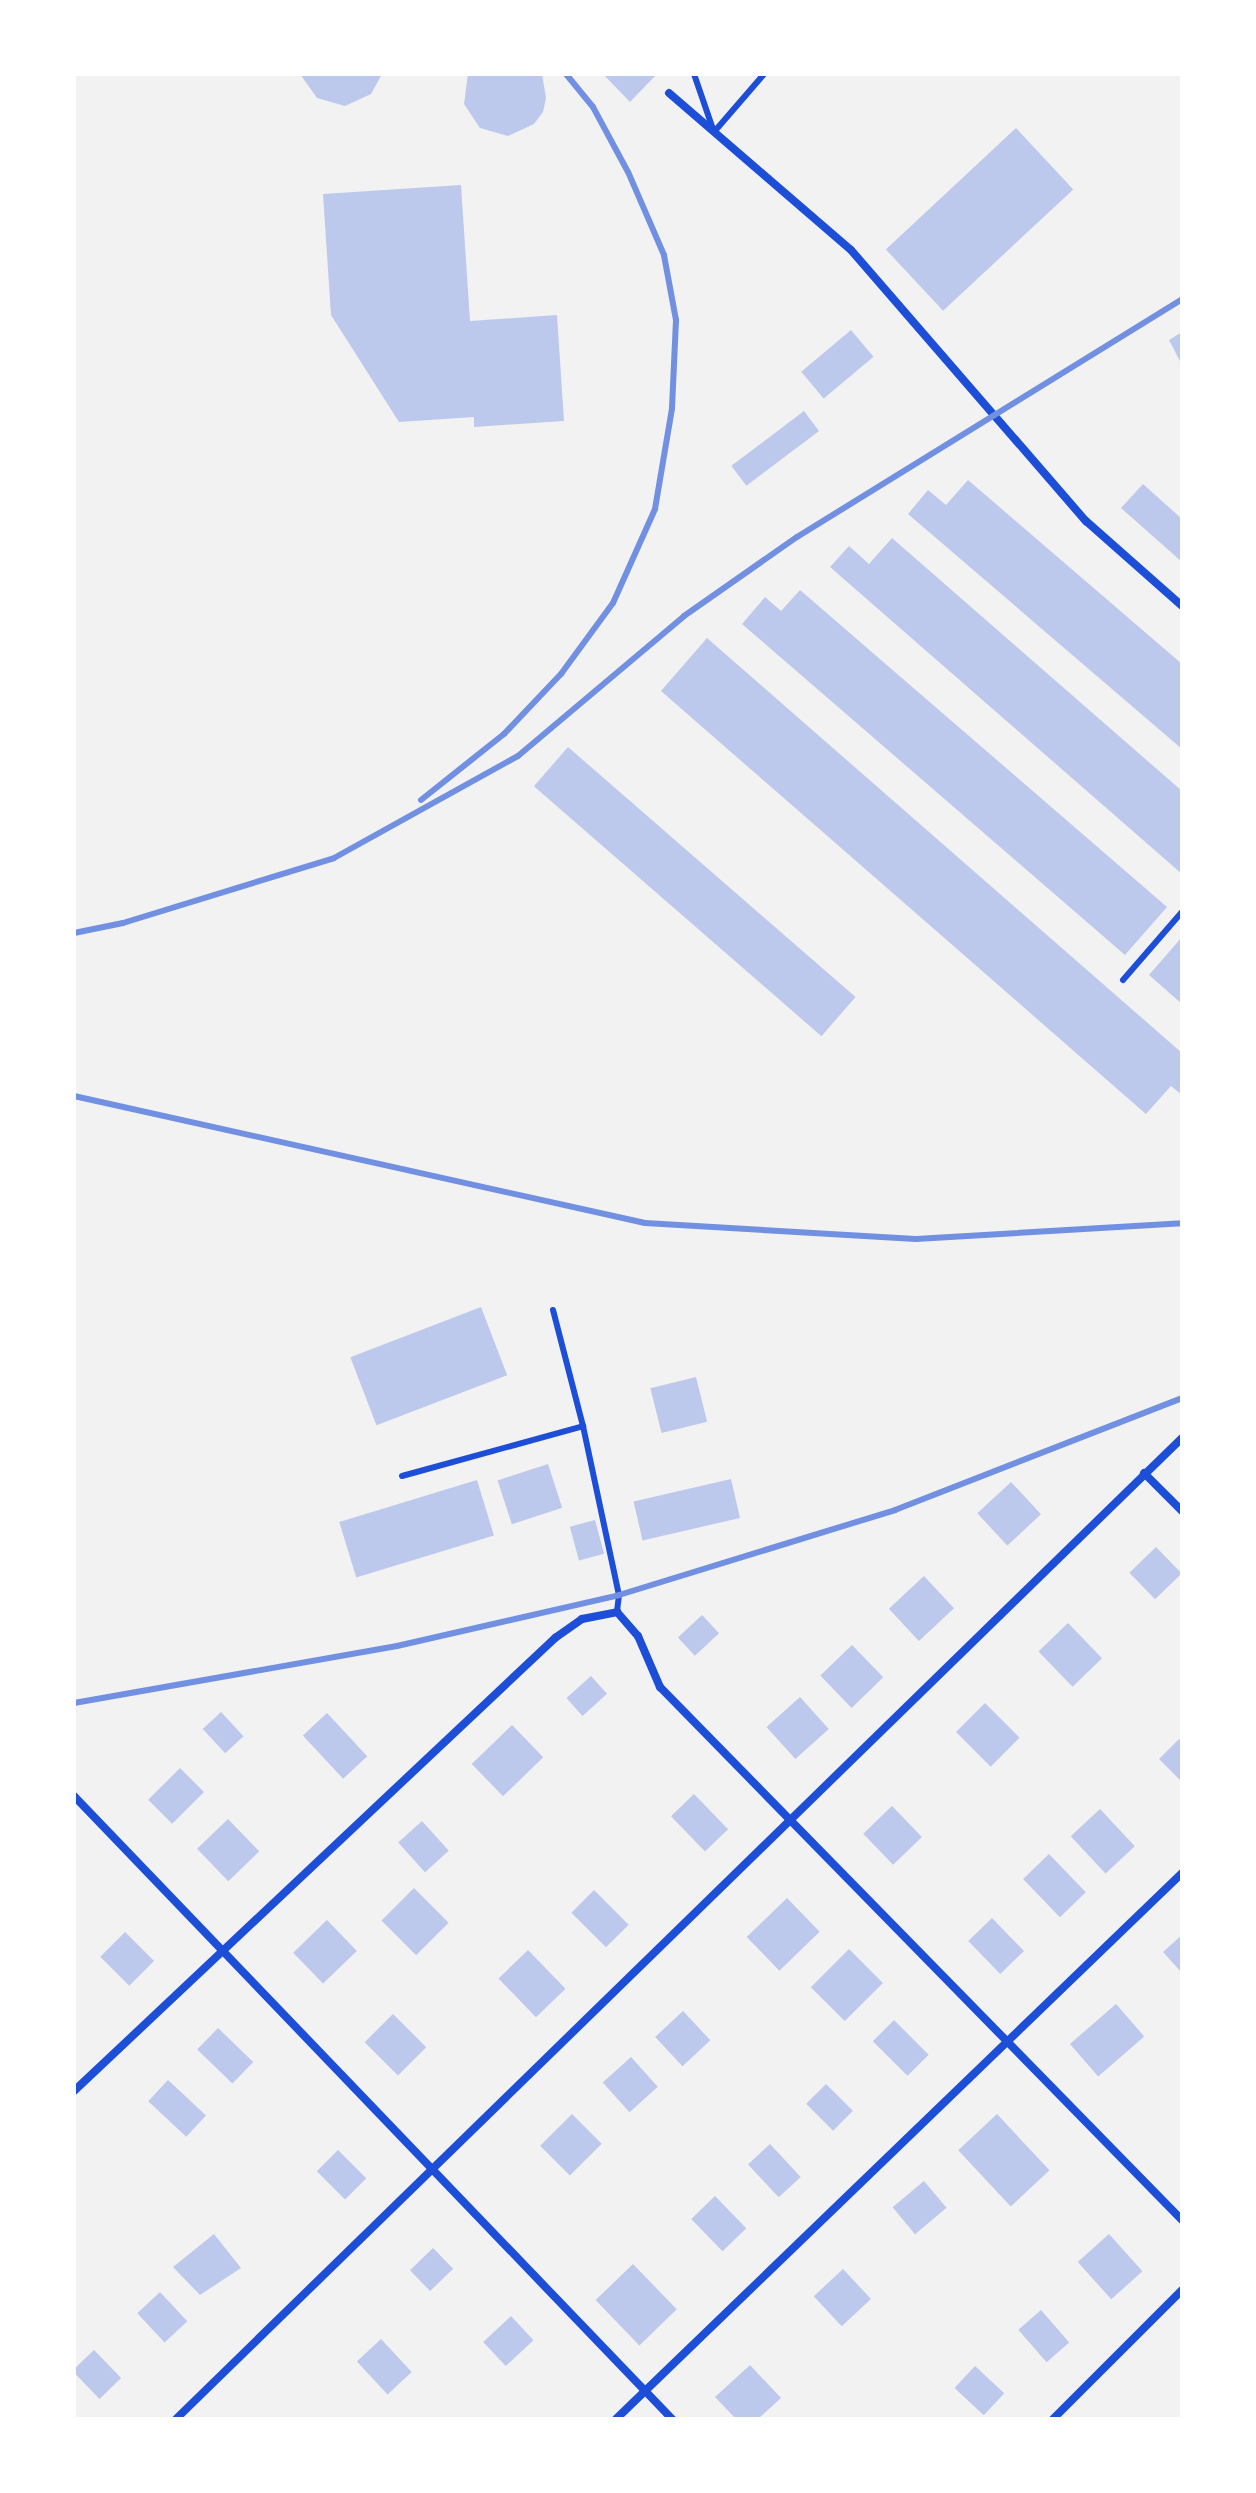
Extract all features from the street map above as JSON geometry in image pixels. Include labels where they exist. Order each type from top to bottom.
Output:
[{"type":"street","points":[[669,93],[851,250],[1086,521],[1182,606]]},
{"type":"street","points":[[176,2419],[1182,1438]]},
{"type":"street","points":[[1144,1473],[1182,1511]]},
{"type":"street","points":[[74,2091],[564,1630],[582,1619],[617,1612],[638,1636],[660,1687],[1182,2220]]},
{"type":"street","points":[[74,1796],[222,1954],[672,2419]]},
{"type":"street","points":[[616,2419],[1182,1873]]},
{"type":"street","points":[[1053,2419],[1182,2290]]},
{"type":"lane","points":[[694,74],[714,132]]},
{"type":"lane","points":[[714,132],[764,74]]},
{"type":"lane","points":[[1123,980],[1182,912]]},
{"type":"lane","points":[[553,1310],[583,1426],[619,1595],[617,1612]]},
{"type":"lane","points":[[402,1476],[583,1426]]},
{"type":"building","points":[[300,74],[382,74],[371,94],[345,106],[317,98]]},
{"type":"building","points":[[468,74],[542,74],[546,98],[543,112],[534,124],[508,136],[480,128],[464,104]]},
{"type":"building","points":[[603,74],[657,74],[630,102]]},
{"type":"building","points":[[1016,128],[1073,189],[943,311],[886,249]]},
{"type":"building","points":[[461,185],[470,321],[557,315],[564,421],[474,427],[474,417],[399,422],[331,315],[323,194]]},
{"type":"building","points":[[851,330],[873,357],[824,399],[801,372]]},
{"type":"building","points":[[1182,332],[1182,365],[1169,340]]},
{"type":"building","points":[[804,411],[819,431],[746,486],[731,466]]},
{"type":"building","points":[[968,480],[1182,664],[1182,749],[908,514],[928,490],[946,505]]},
{"type":"building","points":[[1143,484],[1182,519],[1182,562],[1121,508]]},
{"type":"building","points":[[892,538],[1182,791],[1182,874],[830,567],[849,546],[869,564]]},
{"type":"building","points":[[800,590],[1167,907],[1125,955],[742,624],[765,597],[781,611]]},
{"type":"building","points":[[707,638],[1182,1053],[1182,1095],[1171,1086],[1146,1114],[661,691]]},
{"type":"building","points":[[568,747],[856,997],[821,1036],[534,786]]},
{"type":"building","points":[[1182,937],[1182,1004],[1149,975]]},
{"type":"building","points":[[481,1307],[507,1375],[376,1425],[350,1357]]},
{"type":"building","points":[[696,1377],[707,1422],[662,1433],[650,1388]]},
{"type":"building","points":[[548,1464],[562,1508],[512,1524],[498,1480]]},
{"type":"building","points":[[731,1479],[740,1518],[643,1540],[634,1501]]},
{"type":"building","points":[[477,1480],[494,1535],[356,1578],[339,1522]]},
{"type":"building","points":[[1011,1482],[1041,1514],[1007,1546],[977,1513]]},
{"type":"building","points":[[595,1520],[604,1554],[579,1561],[570,1527]]},
{"type":"building","points":[[1156,1547],[1182,1574],[1155,1599],[1129,1573]]},
{"type":"building","points":[[924,1576],[954,1608],[919,1641],[889,1609]]},
{"type":"building","points":[[702,1615],[719,1633],[695,1656],[678,1638]]},
{"type":"building","points":[[1068,1623],[1102,1658],[1073,1687],[1039,1651]]},
{"type":"building","points":[[852,1645],[883,1677],[852,1708],[820,1676]]},
{"type":"building","points":[[591,1676],[607,1694],[583,1716],[566,1698]]},
{"type":"building","points":[[800,1697],[829,1729],[795,1759],[767,1727]]},
{"type":"building","points":[[985,1703],[1020,1738],[991,1767],[956,1732]]},
{"type":"building","points":[[221,1712],[244,1736],[225,1753],[203,1729]]},
{"type":"building","points":[[327,1713],[367,1756],[343,1779],[303,1736]]},
{"type":"building","points":[[512,1725],[543,1757],[503,1796],[472,1764]]},
{"type":"building","points":[[1179,1739],[1182,1742],[1182,1782],[1159,1759]]},
{"type":"building","points":[[180,1768],[204,1792],[172,1824],[148,1800]]},
{"type":"building","points":[[694,1794],[728,1829],[705,1851],[671,1816]]},
{"type":"building","points":[[892,1806],[922,1837],[893,1865],[863,1834]]},
{"type":"building","points":[[1100,1809],[1135,1846],[1106,1874],[1071,1836]]},
{"type":"building","points":[[228,1819],[259,1851],[228,1881],[197,1849]]},
{"type":"building","points":[[422,1821],[449,1851],[425,1872],[398,1842]]},
{"type":"building","points":[[1049,1854],[1086,1892],[1060,1917],[1023,1879]]},
{"type":"building","points":[[414,1888],[449,1923],[416,1955],[381,1921]]},
{"type":"building","points":[[594,1890],[629,1925],[606,1947],[571,1913]]},
{"type":"building","points":[[787,1898],[820,1932],[779,1971],[747,1937]]},
{"type":"building","points":[[992,1918],[1024,1951],[1000,1974],[968,1941]]},
{"type":"building","points":[[327,1920],[357,1951],[323,1984],[293,1953]]},
{"type":"building","points":[[125,1932],[154,1961],[129,1986],[100,1957]]},
{"type":"building","points":[[1182,1935],[1182,1973],[1163,1952]]},
{"type":"building","points":[[849,1949],[883,1983],[845,2021],[811,1987]]},
{"type":"building","points":[[528,1950],[566,1989],[536,2017],[499,1978]]},
{"type":"building","points":[[1116,2004],[1144,2036],[1098,2076],[1070,2044]]},
{"type":"building","points":[[683,2011],[710,2040],[682,2066],[655,2037]]},
{"type":"building","points":[[393,2014],[426,2047],[398,2076],[365,2042]]},
{"type":"building","points":[[894,2020],[929,2055],[907,2076],[873,2041]]},
{"type":"building","points":[[218,2028],[253,2062],[232,2084],[197,2050]]},
{"type":"building","points":[[631,2057],[658,2087],[630,2112],[603,2082]]},
{"type":"building","points":[[168,2080],[206,2115],[186,2137],[148,2101]]},
{"type":"building","points":[[826,2084],[853,2111],[833,2131],[806,2104]]},
{"type":"building","points":[[572,2114],[602,2144],[570,2176],[540,2146]]},
{"type":"building","points":[[997,2114],[1050,2170],[1011,2206],[958,2150]]},
{"type":"building","points":[[770,2144],[801,2177],[779,2197],[748,2164]]},
{"type":"building","points":[[338,2150],[366,2178],[345,2199],[317,2171]]},
{"type":"building","points":[[924,2181],[946,2208],[915,2234],[893,2207]]},
{"type":"building","points":[[715,2196],[746,2228],[723,2251],[691,2219]]},
{"type":"building","points":[[214,2234],[241,2268],[200,2295],[173,2267]]},
{"type":"building","points":[[1109,2234],[1142,2271],[1111,2299],[1078,2262]]},
{"type":"building","points":[[433,2248],[453,2269],[430,2291],[410,2270]]},
{"type":"building","points":[[633,2264],[677,2309],[639,2345],[596,2300]]},
{"type":"building","points":[[843,2269],[871,2299],[842,2326],[814,2296]]},
{"type":"building","points":[[160,2292],[187,2321],[165,2342],[137,2313]]},
{"type":"building","points":[[1041,2310],[1069,2342],[1047,2362],[1018,2330]]},
{"type":"building","points":[[511,2316],[534,2340],[506,2366],[483,2342]]},
{"type":"building","points":[[381,2339],[412,2372],[388,2394],[357,2362]]},
{"type":"building","points":[[94,2350],[121,2378],[100,2399],[74,2372]]},
{"type":"building","points":[[750,2365],[781,2398],[758,2419],[736,2419],[715,2397]]},
{"type":"building","points":[[975,2366],[1004,2393],[984,2415],[955,2388]]},
{"type":"railway","points":[[421,800],[504,734],[561,674],[613,603],[655,509],[672,408],[676,320],[664,255],[628,172],[593,107],[566,74]]},
{"type":"railway","points":[[74,933],[123,923],[334,858],[518,756],[684,616],[797,537],[1182,299]]},
{"type":"railway","points":[[74,1096],[645,1223],[916,1239],[1182,1223]]},
{"type":"railway","points":[[74,1703],[397,1646],[619,1595],[895,1510],[1182,1398]]}]
